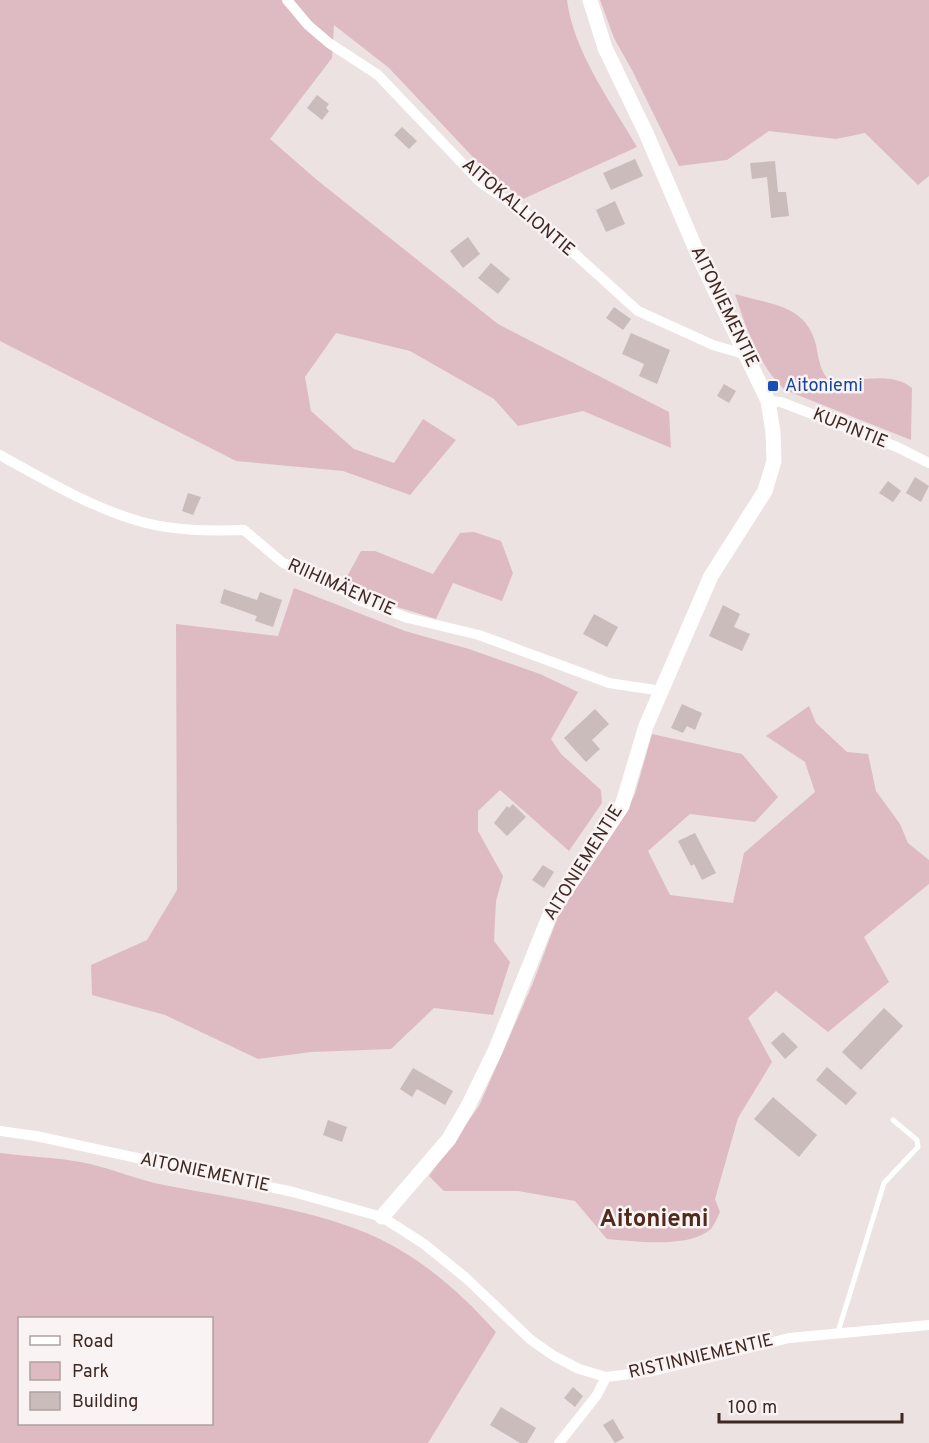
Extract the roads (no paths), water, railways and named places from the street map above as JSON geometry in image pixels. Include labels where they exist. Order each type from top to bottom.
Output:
[{"type":"street","name":"AITOKALLIONTIE","points":[[287,0],[308,26],[328,43],[378,75],[480,182],[544,226],[638,311],[713,345],[747,355]]},
{"type":"street","name":"AITONIEMENTIE","points":[[0,1131],[36,1136],[293,1192],[382,1217],[449,1139],[468,1106],[495,1051],[551,912],[622,806],[646,726],[711,576],[765,491],[774,461],[773,432],[768,401],[700,259],[646,133],[605,48],[590,0]]},
{"type":"street","name":"KUPINTIE","points":[[768,401],[781,402],[897,447],[929,463]]},
{"type":"street","name":"RIIHIMÄENTIE","points":[[0,454],[58,487],[142,522],[204,531],[244,530],[283,563],[329,580],[356,599],[366,603],[408,618],[479,635],[609,683],[662,691]]},
{"type":"street","name":"RISTINNIEMENTIE","points":[[382,1217],[424,1244],[466,1278],[508,1319],[554,1356],[606,1377],[653,1371],[789,1338],[929,1325]]},
{"type":"street","points":[[559,1443],[597,1395],[606,1377]]},
{"type":"lane","points":[[838,1332],[884,1183],[918,1147],[917,1140],[893,1120]]},
{"type":"place","name":"Aitoniemi","points":[[773,386]]},
{"type":"district","name":"Aitoniemi","points":[[654,1220]]}]
